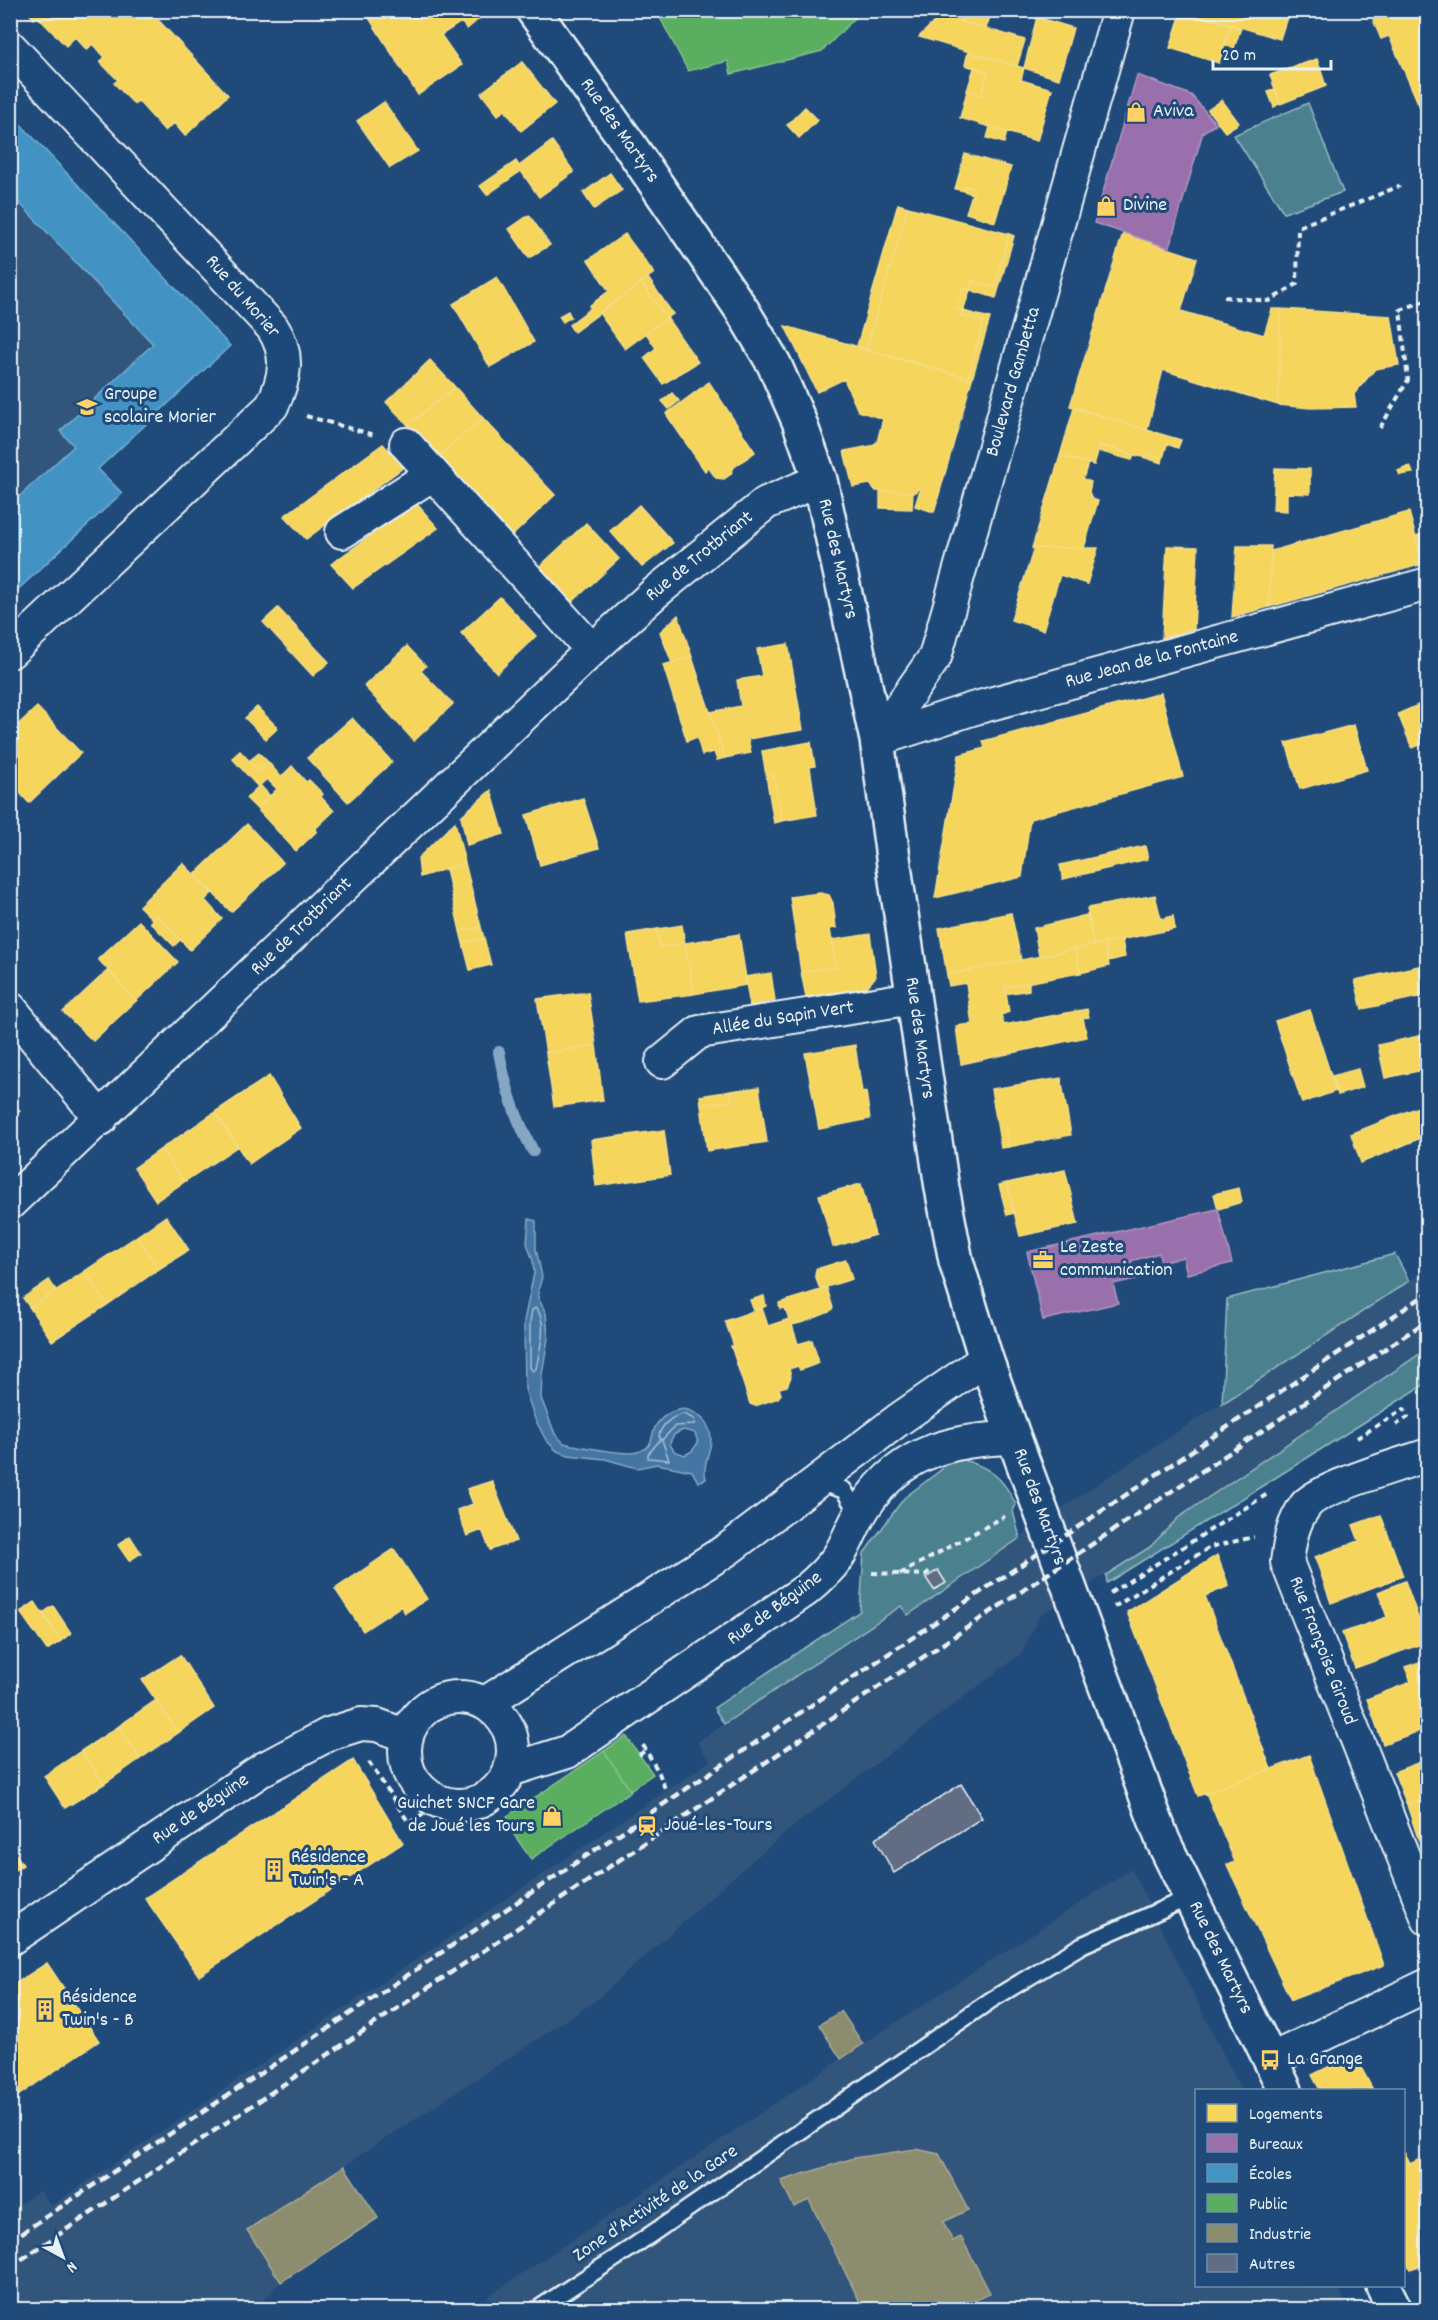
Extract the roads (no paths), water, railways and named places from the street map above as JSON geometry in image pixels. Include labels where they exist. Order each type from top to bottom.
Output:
[{"type":"main road","name":"Rue des Martyrs","points":[[533,10],[628,143],[742,310],[774,364],[799,421],[820,480],[877,740],[942,1188],[956,1261],[986,1359],[1014,1438],[1163,1842],[1284,2089]]},
{"type":"main road","points":[[1384,2287],[1395,2310]]},
{"type":"street","name":"Boulevard Gambetta","points":[[877,740],[935,657],[1119,10]]},
{"type":"street","name":"Rue du Morier","points":[[10,652],[272,406],[281,387],[285,364],[282,342],[272,327],[12,52]]},
{"type":"street","points":[[406,444],[592,650]]},
{"type":"street","points":[[342,532],[433,474]]},
{"type":"street","name":"Rue de Trotbriant","points":[[10,1203],[592,650],[656,592],[766,503],[820,480]]},
{"type":"street","name":"Rue Jean de la Fontaine","points":[[877,740],[972,709],[1428,584]]},
{"type":"street","name":"Allée du Sapin Vert","points":[[662,1062],[699,1032],[914,999]]},
{"type":"street","points":[[10,1008],[101,1119]]},
{"type":"street","points":[[484,1703],[728,1549],[898,1420],[986,1359]]},
{"type":"street","name":"Rue de Béguine","points":[[510,1770],[567,1752],[806,1590],[828,1571],[839,1556],[859,1516],[873,1496],[892,1475],[922,1454],[953,1443],[1014,1438]]},
{"type":"street","name":"Rue Françoise Giroud","points":[[1428,1455],[1330,1490],[1306,1503],[1292,1528],[1287,1562],[1428,1919]]},
{"type":"street","points":[[469,1698],[484,1703],[497,1712],[510,1732],[513,1755],[510,1770],[501,1786],[487,1798],[469,1804],[451,1805],[433,1799],[419,1788],[409,1772],[405,1754],[407,1736],[414,1722],[438,1701],[469,1698]]},
{"type":"street","name":"Rue de Béguine","points":[[10,1939],[262,1769],[329,1734],[361,1724],[377,1725],[407,1736]]},
{"type":"street","points":[[1270,2061],[1428,1985]]},
{"type":"lane","points":[[816,1482],[844,1490],[859,1516]]},
{"type":"lane","name":"Zone d’Activité de la Gare","points":[[536,2310],[631,2248],[991,2000],[1082,1945],[1190,1897]]},
{"type":"water","points":[[529,1219],[536,1221],[536,1249],[542,1277],[538,1298],[546,1313],[548,1338],[541,1398],[555,1434],[564,1443],[572,1445],[615,1452],[637,1452],[650,1444],[657,1424],[664,1416],[678,1410],[688,1410],[696,1413],[704,1421],[711,1436],[705,1466],[706,1479],[698,1482],[692,1471],[657,1464],[637,1468],[605,1459],[568,1455],[557,1451],[546,1440],[535,1419],[525,1389],[524,1321],[534,1273],[527,1243]],"holes":[[[684,1430],[695,1433],[698,1443],[692,1451],[685,1455],[674,1451],[670,1444],[674,1435]]]},
{"type":"waterway","points":[[499,1052],[512,1103],[533,1151]]},
{"type":"railway","points":[[10,2241],[1428,1293]]},
{"type":"railway","points":[[10,2267],[1428,1320]]},
{"type":"place","name":"Aviva","points":[[1136,112]]},
{"type":"place","name":"Divine","points":[[1106,206]]},
{"type":"place","name":"Groupe scolaire Morier","points":[[87,407]]},
{"type":"place","name":"Le Zeste communication","points":[[1043,1260]]},
{"type":"place","name":"Guichet SNCF Gare de Joué les Tours","points":[[552,1816]]},
{"type":"place","name":"Joué-les-Tours","points":[[647,1826]]},
{"type":"place","name":"Résidence Twin's - A","points":[[274,1870]]},
{"type":"place","name":"Résidence Twin's - B","points":[[45,2010]]},
{"type":"place","name":"La Grange","points":[[1270,2060]]}]
